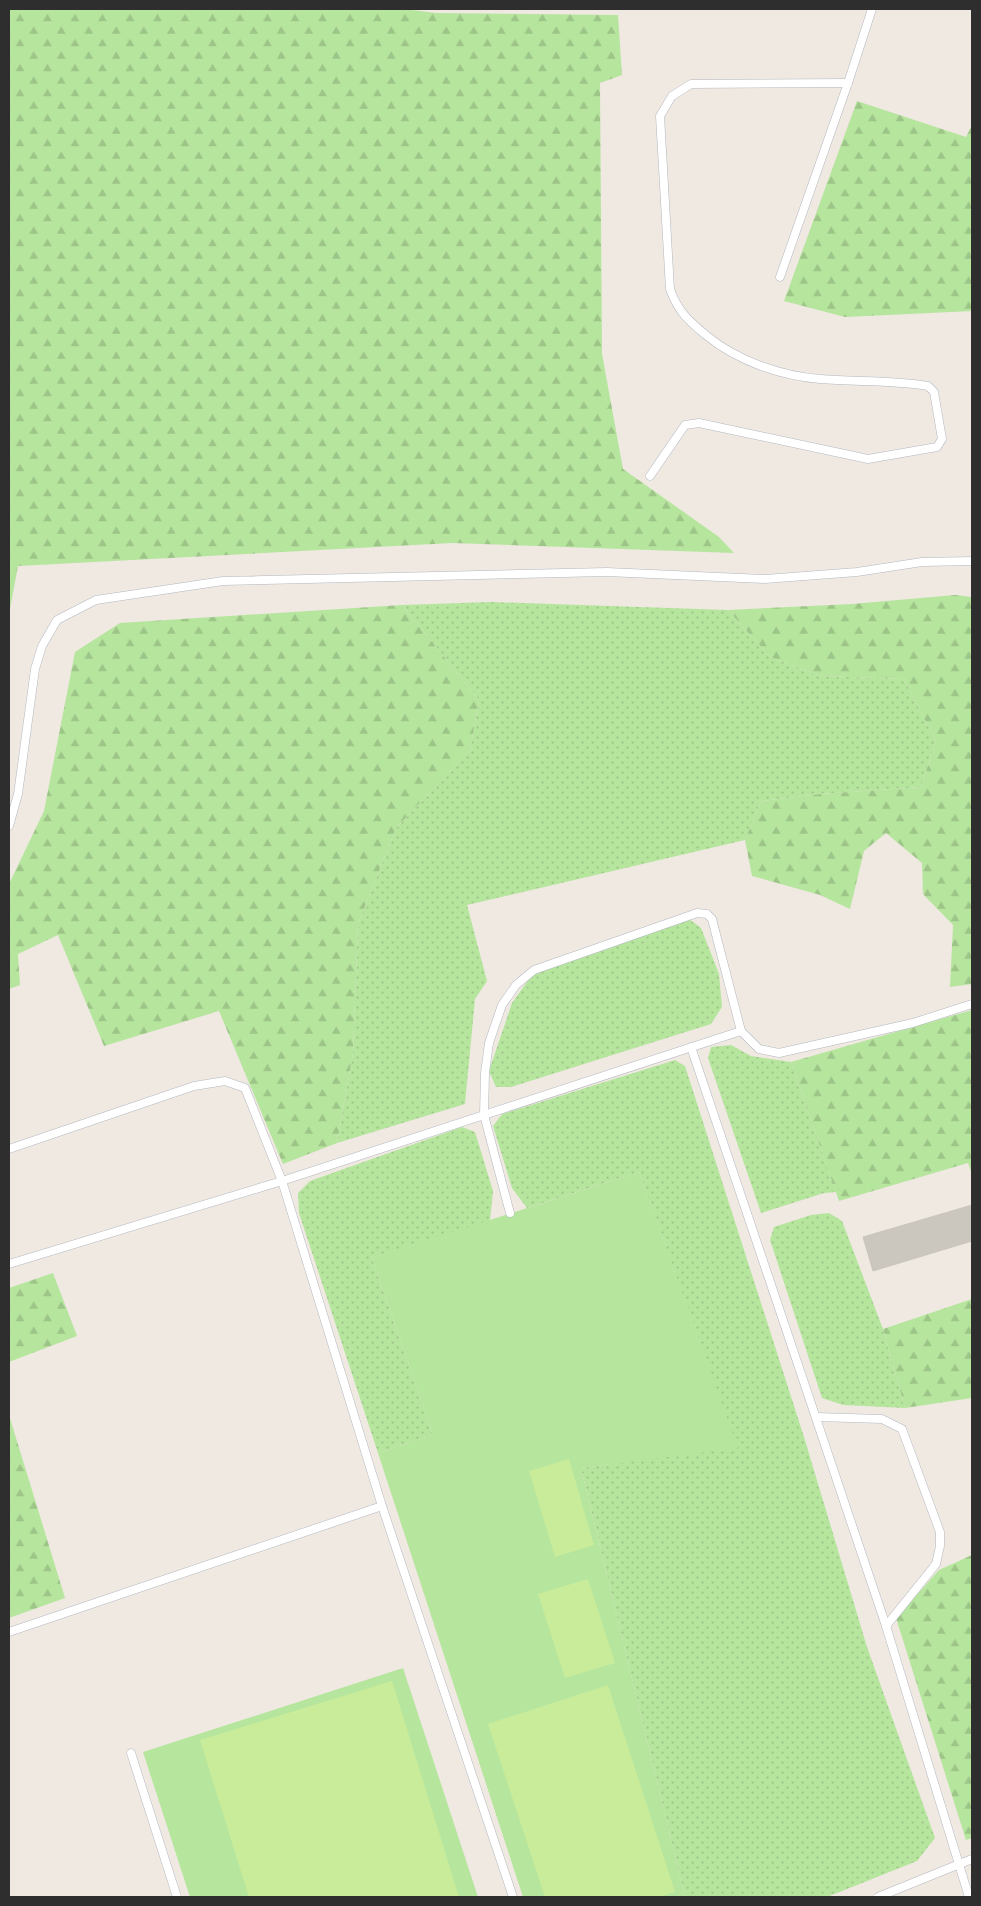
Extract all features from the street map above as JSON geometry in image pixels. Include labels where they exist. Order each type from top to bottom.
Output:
[{"type":"lane","points":[[780,277],[872,9]]},
{"type":"lane","points":[[650,476],[685,425],[692,424],[708,425],[868,459],[936,446],[942,439],[934,392],[928,386],[818,379],[775,371],[721,347],[684,317],[675,305],[670,289],[660,116],[672,96],[691,84],[848,83]]},
{"type":"lane","points":[[9,826],[18,794],[35,669],[42,646],[57,620],[96,600],[224,582],[607,572],[765,579],[857,572],[922,562],[972,561]]},
{"type":"lane","points":[[510,1213],[484,1114],[489,1043],[502,1005],[516,985],[534,970],[697,912],[707,914],[712,918],[740,1031],[759,1050],[779,1053],[912,1023],[972,1004]]},
{"type":"lane","points":[[9,1264],[282,1182],[740,1031]]},
{"type":"lane","points":[[691,1047],[886,1626],[969,1897]]},
{"type":"lane","points":[[9,1149],[194,1086],[225,1081],[245,1088],[282,1182],[382,1506],[513,1897]]},
{"type":"lane","points":[[816,1417],[882,1419],[902,1429],[940,1532],[936,1564],[886,1626]]},
{"type":"lane","points":[[9,1632],[382,1506]]},
{"type":"lane","points":[[131,1753],[177,1897]]},
{"type":"lane","points":[[878,1897],[972,1859]]},
{"type":"green space","points":[[9,9],[404,9],[436,13],[618,15],[622,75],[600,83],[602,354],[623,469],[719,537],[734,553],[452,543],[18,566],[9,614]]},
{"type":"green space","points":[[857,101],[966,137],[972,125],[972,311],[845,317],[784,301]]},
{"type":"green space","points":[[955,595],[972,597],[972,984],[950,987],[953,925],[923,894],[922,863],[886,833],[864,851],[850,909],[820,895],[752,876],[745,840],[761,801],[820,794],[921,787],[936,741],[904,679],[821,676],[770,657],[728,610],[852,604]]},
{"type":"green space","points":[[491,602],[728,610],[770,657],[821,676],[904,679],[936,741],[921,787],[820,794],[761,801],[745,840],[467,905],[487,981],[475,999],[465,1104],[337,1143],[353,1053],[358,924],[396,828],[470,750],[479,700],[402,605]]},
{"type":"green space","points":[[402,605],[479,700],[470,750],[396,828],[358,924],[353,1053],[337,1143],[283,1164],[219,1011],[104,1046],[58,935],[18,954],[20,985],[9,989],[9,884],[44,811],[75,652],[120,623]]},
{"type":"green space","points":[[689,919],[701,928],[719,974],[722,1007],[711,1024],[511,1087],[496,1087],[489,1071],[512,1003],[534,972]]},
{"type":"green space","points":[[972,1010],[972,1174],[968,1163],[839,1201],[791,1062]]},
{"type":"green space","points":[[731,1045],[751,1056],[791,1062],[836,1192],[824,1193],[761,1213],[708,1058],[711,1047]]},
{"type":"green space","points":[[675,1060],[685,1066],[804,1437],[867,1647],[935,1838],[917,1861],[827,1897],[685,1897],[581,1468],[737,1447],[639,1172],[527,1208],[512,1188],[493,1126],[502,1114]]},
{"type":"green space","points":[[462,1127],[475,1132],[493,1191],[490,1221],[372,1258],[433,1435],[378,1453],[299,1213],[298,1193],[310,1181]]},
{"type":"green space","points":[[639,1172],[738,1448],[581,1468],[685,1897],[523,1897],[378,1453],[433,1435],[372,1258]]},
{"type":"green space","points":[[829,1213],[842,1221],[883,1329],[905,1408],[843,1405],[822,1398],[770,1240],[774,1227],[811,1215]]},
{"type":"green space","points":[[53,1273],[77,1336],[9,1362],[9,1288]]},
{"type":"green space","points":[[972,1299],[972,1398],[905,1408],[883,1329]]},
{"type":"green space","points":[[9,1415],[65,1598],[9,1618]]},
{"type":"green space","points":[[569,1459],[594,1545],[555,1557],[529,1471]]},
{"type":"green space","points":[[972,1555],[972,1838],[966,1840],[896,1618],[939,1570]]},
{"type":"green space","points":[[588,1579],[615,1663],[565,1678],[538,1594]]},
{"type":"green space","points":[[403,1668],[478,1897],[190,1897],[143,1752]]},
{"type":"green space","points":[[392,1681],[459,1897],[249,1897],[200,1740]]},
{"type":"green space","points":[[608,1685],[675,1892],[659,1897],[545,1897],[488,1724]]},
{"type":"building","points":[[972,1205],[972,1241],[873,1271],[863,1237]]}]
